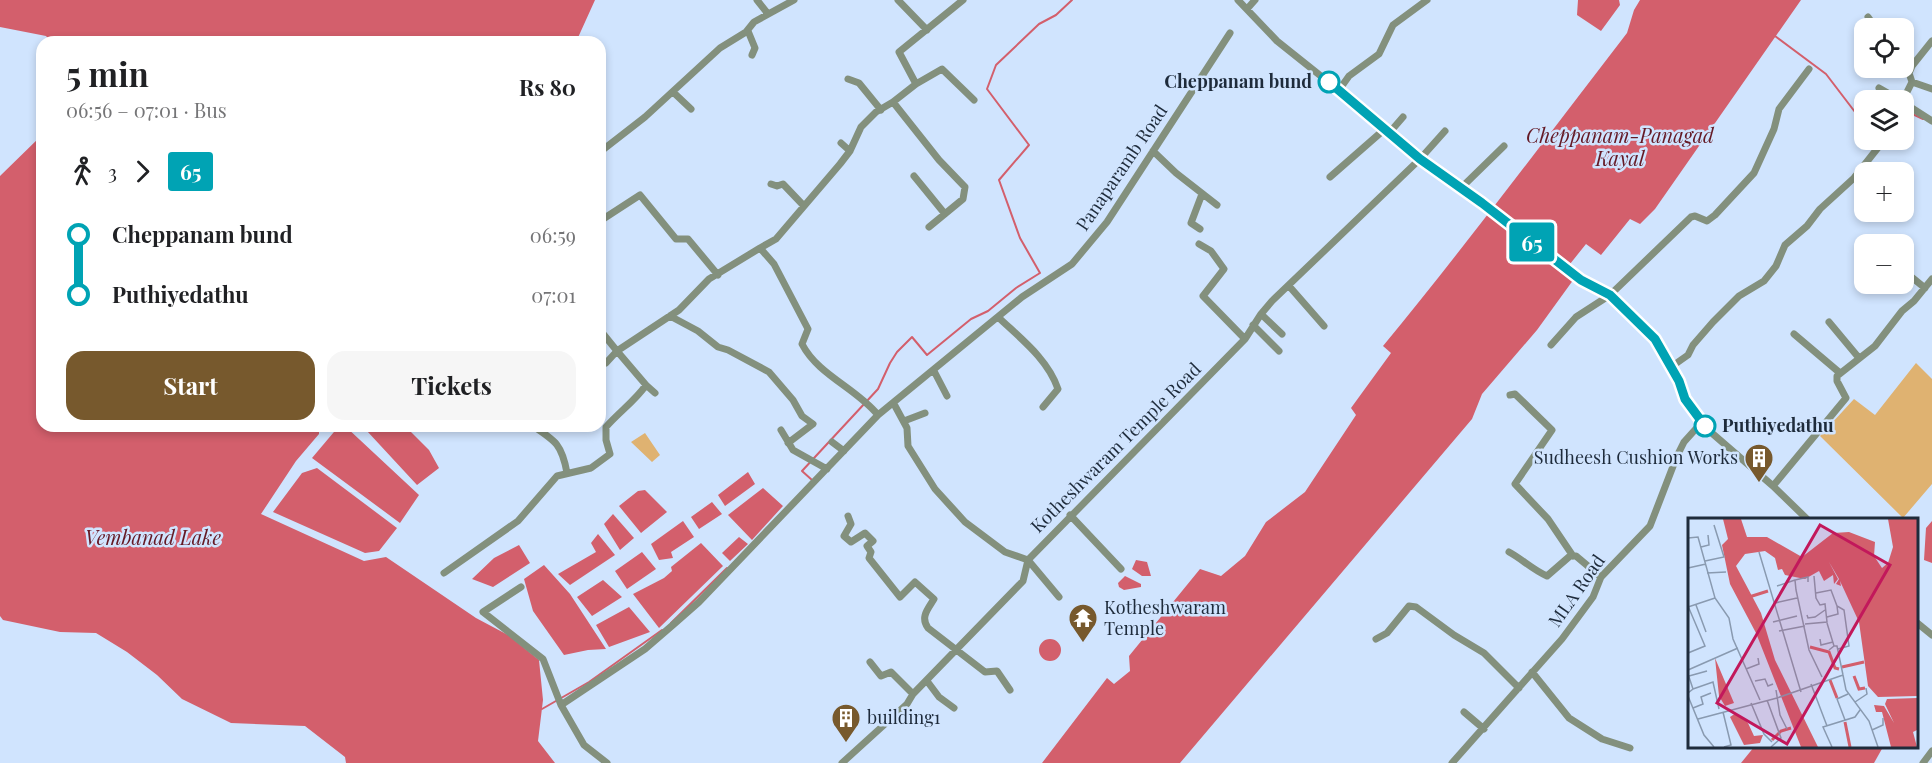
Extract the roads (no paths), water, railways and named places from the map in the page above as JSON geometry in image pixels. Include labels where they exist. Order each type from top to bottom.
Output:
[{"type":"street","points":[[757,0],[768,14]]},
{"type":"street","points":[[606,147],[673,93],[720,48],[748,31],[754,22],[794,0]]},
{"type":"street","points":[[897,0],[927,30]]},
{"type":"street","points":[[916,84],[899,52],[963,0]]},
{"type":"street","points":[[1238,0],[1277,40],[1388,130],[1420,159],[1482,203],[1581,280],[1610,295],[1655,339],[1679,381],[1685,399],[1702,422],[1806,518]]},
{"type":"street","points":[[1247,9],[1255,0]]},
{"type":"street","points":[[1339,90],[1349,76],[1379,54],[1393,25],[1427,0]]},
{"type":"street","points":[[748,31],[755,48],[752,55]]},
{"type":"street","name":"Panaparamb Road","points":[[561,705],[645,649],[674,624],[699,602],[878,415],[1022,297],[1072,264],[1107,222],[1230,33]]},
{"type":"street","points":[[1914,63],[1932,40]]},
{"type":"street","points":[[606,363],[617,351],[679,310],[709,279],[776,239],[850,151],[861,127],[916,84],[942,69],[974,100]]},
{"type":"street","points":[[1551,345],[1576,317],[1610,295],[1691,218],[1695,216],[1707,221],[1715,215],[1754,173],[1774,129],[1779,109],[1809,69]]},
{"type":"street","points":[[1910,78],[1912,82],[1932,89]]},
{"type":"street","points":[[848,79],[860,83],[881,110]]},
{"type":"street","points":[[1908,90],[1912,82]]},
{"type":"street","points":[[1879,88],[1883,90]]},
{"type":"street","points":[[673,93],[691,109]]},
{"type":"street","points":[[893,102],[939,160],[965,187],[963,199],[929,227]]},
{"type":"street","points":[[1914,109],[1932,121]]},
{"type":"street","points":[[1330,177],[1403,117]]},
{"type":"street","name":"Kotheshwaram Temple Road","points":[[842,763],[907,704],[913,694],[1023,580],[1028,560],[1245,339],[1261,314],[1420,159],[1445,131]]},
{"type":"street","points":[[841,144],[850,151]]},
{"type":"street","points":[[1461,188],[1504,146]]},
{"type":"street","points":[[1671,367],[1688,355],[1693,345],[1739,296],[1764,281],[1776,266],[1785,244],[1807,226],[1820,209],[1854,178],[1876,150]]},
{"type":"street","points":[[1153,151],[1176,173],[1217,205]]},
{"type":"street","points":[[914,176],[945,214]]},
{"type":"street","points":[[771,184],[777,186],[783,184],[804,206]]},
{"type":"street","points":[[1200,229],[1191,223],[1202,194]]},
{"type":"street","points":[[606,217],[640,195],[676,239],[688,239],[718,275]]},
{"type":"street","points":[[1199,244],[1211,251],[1224,269],[1203,296],[1245,339]]},
{"type":"street","points":[[760,248],[774,264],[808,329],[802,344],[807,353],[817,364],[867,401],[878,415]]},
{"type":"street","points":[[1914,279],[1925,288]]},
{"type":"street","points":[[1773,486],[1846,398],[1837,381],[1837,376],[1875,345],[1932,279]]},
{"type":"street","points":[[1289,286],[1324,326]]},
{"type":"street","points":[[1261,314],[1282,334]]},
{"type":"street","points":[[670,316],[698,331],[718,347],[769,372],[793,400],[802,416],[813,424],[788,443]]},
{"type":"street","points":[[998,317],[1046,364],[1054,378],[1058,389],[1043,407]]},
{"type":"street","points":[[1829,322],[1859,358]]},
{"type":"street","points":[[1253,326],[1279,351]]},
{"type":"street","points":[[1794,334],[1840,373]]},
{"type":"street","points":[[606,337],[655,393]]},
{"type":"street","points":[[934,370],[947,396]]},
{"type":"street","points":[[444,573],[518,521],[557,477],[591,468],[610,454],[606,440],[606,427],[625,406],[639,395],[646,385]]},
{"type":"street","points":[[1510,395],[1515,394],[1552,430],[1515,484],[1548,519],[1573,556],[1601,577]]},
{"type":"street","points":[[894,404],[904,421],[908,446],[935,489],[965,522],[1005,552],[1028,560],[1059,597]]},
{"type":"street","points":[[904,421],[925,413]]},
{"type":"street","name":"MLA Road","points":[[1452,763],[1562,639],[1593,597],[1601,577],[1650,526],[1684,442],[1702,422]]},
{"type":"street","points":[[781,430],[793,450],[827,469]]},
{"type":"street","points":[[542,432],[555,441],[564,457],[567,473]]},
{"type":"street","points":[[832,442],[844,451]]},
{"type":"street","points":[[1070,515],[1121,568]]},
{"type":"street","points":[[848,516],[851,524],[844,536],[850,542],[865,533],[873,541],[867,546],[871,552],[869,558],[900,597],[915,582],[934,599],[923,617],[924,622],[934,633],[986,672],[997,671],[1010,690]]},
{"type":"street","points":[[1509,552],[1524,560],[1535,571],[1547,576],[1570,556],[1573,556]]},
{"type":"street","points":[[521,587],[483,612],[543,659],[561,705],[585,745],[607,763]]},
{"type":"street","points":[[1376,639],[1387,633],[1409,606],[1416,608],[1484,653],[1519,688]]},
{"type":"street","points":[[1917,623],[1932,635]]},
{"type":"street","points":[[870,662],[881,676],[891,672],[913,694]]},
{"type":"street","points":[[1532,672],[1569,718],[1602,739],[1630,748]]},
{"type":"street","points":[[927,681],[939,697],[954,708]]},
{"type":"street","points":[[1464,712],[1484,729]]},
{"type":"street","points":[[1923,763],[1932,751]]},
{"type":"water","points":[[0,0],[595,0],[579,36],[46,36],[0,27]]},
{"type":"water","points":[[1578,0],[1619,0],[1620,5],[1601,31],[1577,15]]},
{"type":"water","name":"Cheppanam-Panagad Kayal","points":[[1640,0],[1801,0],[1655,209],[1640,224],[1630,219],[1601,255],[1586,244],[1570,264],[1579,272],[1537,330],[1482,394],[1472,419],[1180,763],[1042,763],[1107,678],[1114,684],[1130,671],[1129,656],[1200,569],[1221,576],[1245,556],[1266,522],[1305,492],[1356,415],[1351,408],[1391,353],[1383,346],[1476,230],[1627,33],[1634,10]]},
{"type":"water","name":"Vembanad Lake","points":[[36,141],[36,432],[319,432],[296,461],[261,514],[364,561],[386,557],[476,618],[508,635],[539,660],[543,700],[538,741],[555,763],[346,763],[345,757],[305,726],[231,723],[182,699],[157,675],[127,652],[96,633],[60,632],[3,620],[0,616],[0,176]]},
{"type":"water","points":[[334,432],[351,432],[419,495],[400,523],[312,458]]},
{"type":"water","points":[[368,432],[411,432],[429,450],[439,468],[417,485]]},
{"type":"water","points":[[317,468],[397,528],[379,551],[365,553],[273,512],[302,473]]},
{"type":"water","points":[[748,472],[755,484],[725,506],[718,495]]},
{"type":"water","points":[[763,488],[783,506],[752,540],[728,515]]},
{"type":"water","points":[[645,490],[667,512],[641,533],[619,506],[638,491]]},
{"type":"water","points":[[712,502],[722,514],[699,529],[691,517]]},
{"type":"water","points":[[613,514],[634,538],[620,550],[604,524]]},
{"type":"water","points":[[683,521],[694,537],[671,552],[673,558],[659,560],[651,544]]},
{"type":"water","points":[[1932,521],[1932,563],[1924,560],[1926,528]]},
{"type":"water","points":[[598,534],[615,555],[570,585],[558,574],[596,552],[591,543]]},
{"type":"water","points":[[739,537],[748,544],[730,561],[722,553]]},
{"type":"water","points":[[701,543],[723,566],[659,628],[633,594],[664,578],[672,571],[671,567]]},
{"type":"water","points":[[519,545],[530,563],[493,587],[472,579],[494,558]]},
{"type":"water","points":[[642,552],[656,569],[627,589],[615,571]]},
{"type":"water","points":[[1136,560],[1147,562],[1151,576],[1142,576],[1132,569]]},
{"type":"water","points":[[544,565],[570,594],[606,649],[564,655],[533,611],[524,579]]},
{"type":"water","points":[[1125,576],[1141,584],[1141,587],[1124,590],[1119,587],[1118,583]]},
{"type":"water","points":[[603,580],[622,597],[592,616],[577,597]]},
{"type":"water","points":[[629,607],[650,632],[609,647],[596,625]]},
{"type":"water","points":[[1050,639],[1058,642],[1061,650],[1058,658],[1050,661],[1042,658],[1039,650],[1042,642]]},
{"type":"water","points":[[1753,748],[1882,748],[1874,763],[1741,763]]},
{"type":"waterway","points":[[812,480],[802,471],[878,389],[897,352],[912,337],[927,355],[971,319],[988,311],[1016,288],[1040,273],[1020,238],[999,180],[1029,145],[987,89],[996,65],[1039,24],[1056,15],[1072,0]]},
{"type":"waterway","points":[[1775,36],[1826,74],[1854,111]]},
{"type":"waterway","points":[[1914,115],[1923,119]]},
{"type":"waterway","points":[[671,623],[727,568]]},
{"type":"waterway","points":[[542,709],[589,682],[662,630]]},
{"type":"place","name":"Cheppanam bund","points":[[1329,82]]},
{"type":"place","name":"Puthiyedathu","points":[[1705,426]]},
{"type":"place","name":"Sudheesh Cushion Works","points":[[1759,484]]},
{"type":"place","name":"Kotheshwaram Temple","points":[[1083,644]]},
{"type":"place","name":"building1","points":[[846,744]]}]
